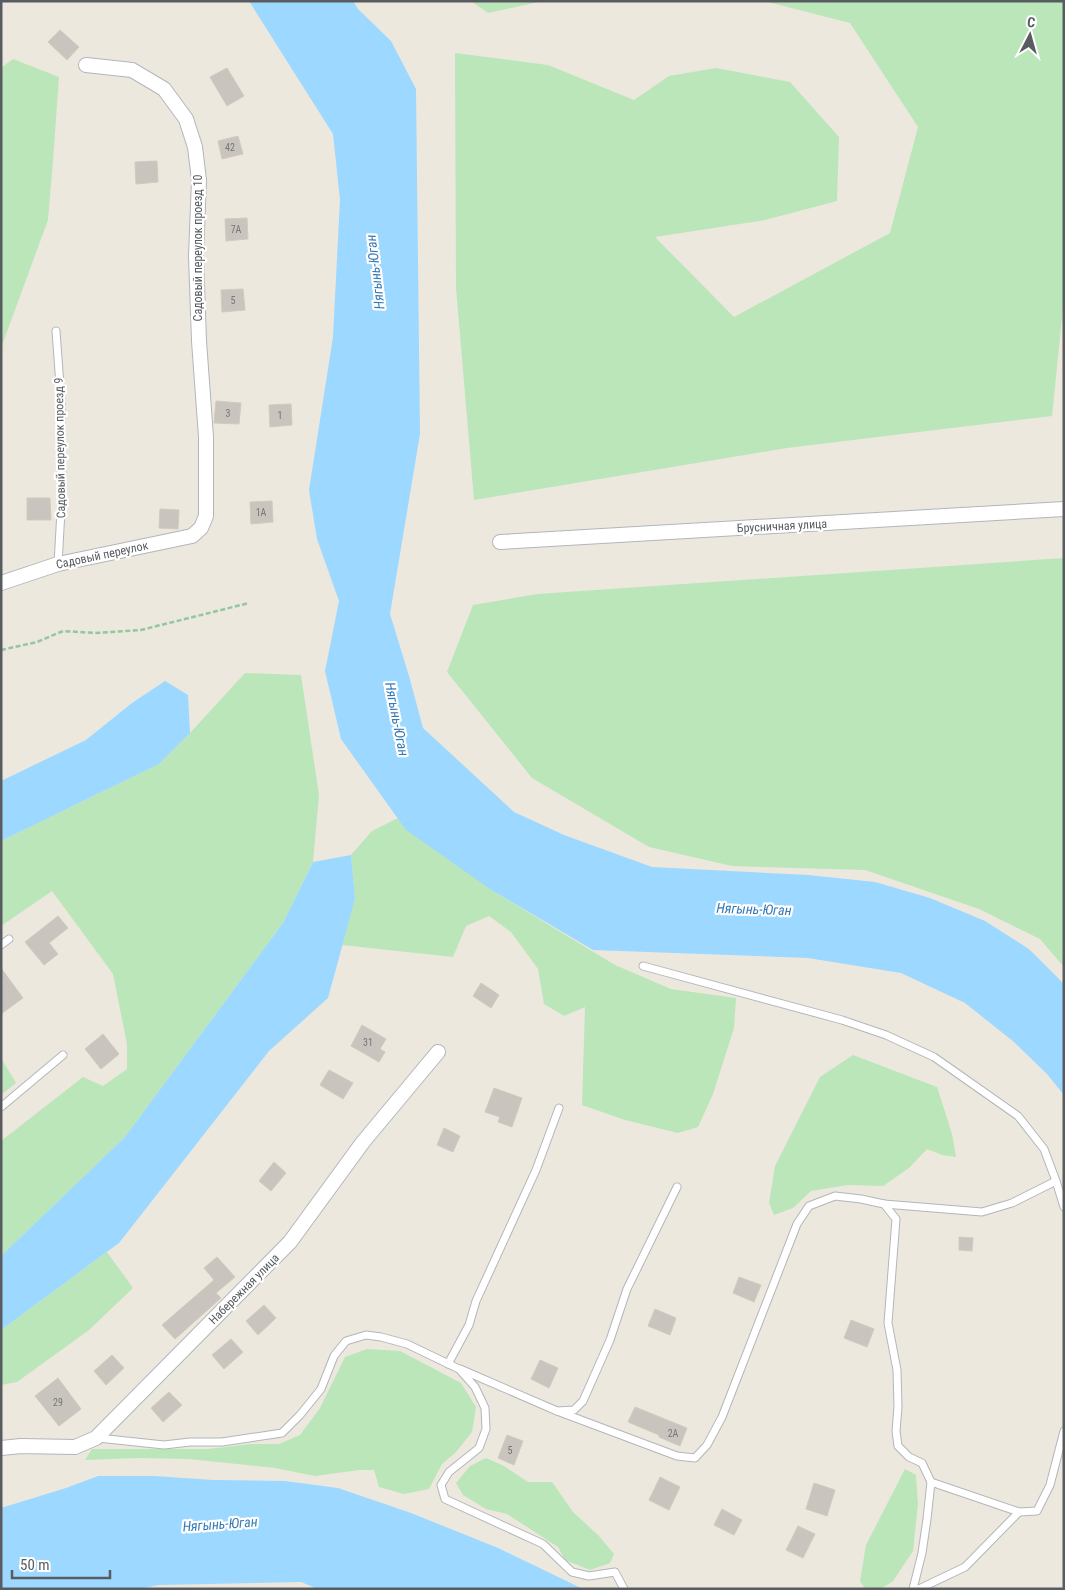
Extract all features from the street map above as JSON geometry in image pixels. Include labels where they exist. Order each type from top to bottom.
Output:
[{"type":"street","name":"Садовый переулок проезд 10","points":[[86,65],[132,70],[164,90],[186,119],[195,147],[199,180],[196,256],[199,341],[206,437],[206,516],[201,528]]},
{"type":"street","name":"Брусничная улица","points":[[500,542],[1064,509]]},
{"type":"street","name":"Садовый переулок","points":[[1,582],[58,564],[192,536],[201,528]]},
{"type":"street","name":"Набережная улица","points":[[1,1448],[22,1446],[75,1447],[96,1438],[290,1242],[363,1142],[438,1052]]},
{"type":"lane","name":"Садовый переулок проезд 9","points":[[56,331],[61,398],[62,465],[58,564]]},
{"type":"lane","points":[[1,946],[9,940]]},
{"type":"lane","points":[[643,966],[842,1020],[886,1035],[934,1057],[1018,1116],[1044,1149],[1064,1207]]},
{"type":"lane","points":[[1,1107],[63,1055]]},
{"type":"lane","points":[[448,1364],[469,1325],[476,1301],[536,1170],[559,1108]]},
{"type":"lane","points":[[448,1364],[557,1411],[677,1456],[694,1458],[707,1445],[722,1417],[797,1224],[809,1206],[835,1196],[884,1204],[982,1212],[1012,1202],[1056,1181]]},
{"type":"lane","points":[[557,1411],[574,1410],[583,1401],[610,1340],[626,1289],[677,1187]]},
{"type":"lane","points":[[884,1204],[896,1219],[888,1323],[897,1370],[896,1431],[898,1446],[909,1457],[922,1463],[931,1482],[923,1544],[913,1589]]},
{"type":"lane","points":[[96,1438],[164,1445],[190,1442],[222,1442],[282,1433],[300,1415],[321,1389],[334,1356],[346,1341],[366,1335],[407,1344],[459,1369],[475,1387],[484,1408],[486,1429],[479,1448],[449,1472],[441,1485],[445,1499],[543,1544],[572,1572],[589,1576],[616,1572],[624,1589]]},
{"type":"lane","points":[[931,1482],[1019,1512],[1037,1511],[1050,1485],[1064,1431]]},
{"type":"lane","points":[[919,1589],[965,1567],[1019,1512]]},
{"type":"path","points":[[1,650],[37,642],[63,631],[141,630],[249,603]]},
{"type":"green space","points":[[471,1],[543,1],[488,13]]},
{"type":"green space","points":[[764,1],[1064,1],[1064,298],[1052,416],[787,448],[474,500],[456,288],[455,53],[548,65],[634,100],[669,76],[716,68],[790,82],[839,137],[837,201],[765,220],[655,237],[734,317],[890,233],[918,127],[850,23]]},
{"type":"green space","points":[[13,59],[59,77],[48,220],[1,348],[1,68]]},
{"type":"green space","points":[[1064,558],[1064,967],[1040,939],[979,909],[865,870],[732,866],[649,847],[532,778],[447,672],[473,605],[537,594]]},
{"type":"green space","points":[[245,673],[301,675],[319,795],[313,862],[283,923],[125,1137],[1,1256],[1,1141],[83,1077],[103,1086],[127,1069],[127,1044],[113,974],[52,891],[1,926],[1,841],[159,764]]},
{"type":"green space","points":[[398,818],[493,891],[615,965],[671,989],[736,998],[734,1028],[713,1094],[698,1127],[678,1133],[625,1120],[582,1105],[585,1007],[564,1016],[544,1004],[538,969],[511,932],[489,916],[466,926],[453,957],[342,945],[355,899],[351,855],[372,831]]},
{"type":"green space","points":[[853,1055],[937,1087],[952,1134],[956,1157],[942,1155],[927,1149],[909,1168],[883,1186],[848,1185],[811,1191],[793,1208],[774,1215],[769,1203],[775,1166],[820,1077]]},
{"type":"green space","points":[[1,1058],[16,1083],[1,1095]]},
{"type":"green space","points":[[107,1252],[133,1288],[89,1330],[17,1382],[1,1385],[1,1330]]},
{"type":"green space","points":[[367,1349],[400,1351],[461,1383],[476,1407],[472,1432],[456,1452],[442,1464],[429,1489],[404,1494],[379,1487],[374,1470],[359,1470],[315,1476],[275,1468],[189,1459],[85,1460],[92,1449],[208,1449],[251,1444],[279,1444],[300,1435],[320,1408],[345,1357]]},
{"type":"green space","points":[[486,1458],[504,1466],[528,1482],[552,1482],[573,1512],[598,1535],[614,1554],[610,1563],[590,1570],[565,1560],[558,1547],[507,1514],[486,1509],[463,1495],[456,1483],[470,1466]]},
{"type":"green space","points":[[905,1469],[916,1475],[918,1504],[913,1551],[893,1581],[881,1589],[865,1589],[860,1581],[866,1545]]},
{"type":"water","name":"Нягынь-Юган","points":[[249,1],[353,1],[358,9],[391,41],[416,89],[420,434],[390,614],[423,728],[514,812],[564,835],[652,867],[808,875],[875,882],[930,898],[985,921],[1029,949],[1064,984],[1064,1095],[1047,1074],[1014,1042],[965,1003],[901,973],[808,958],[593,950],[493,891],[406,830],[341,739],[325,671],[339,601],[317,539],[309,490],[333,337],[340,200],[333,134]]},
{"type":"water","points":[[165,681],[188,695],[190,733],[159,764],[1,841],[1,781],[86,740],[132,703]]},
{"type":"water","points":[[351,855],[355,899],[328,998],[269,1051],[119,1243],[1,1330],[1,1256],[125,1137],[283,923],[313,862]]},
{"type":"water","name":"Нягынь-Юган","points":[[98,1476],[285,1481],[338,1488],[411,1513],[498,1548],[583,1589],[318,1589],[301,1582],[159,1585],[138,1589],[1,1589],[1,1508]]},
{"type":"building","points":[[60,30],[79,47],[67,60],[48,42]]},
{"type":"building","points":[[227,68],[244,96],[227,106],[210,77]]},
{"type":"building","points":[[238,136],[243,154],[222,159],[218,141]]},
{"type":"building","points":[[157,161],[158,182],[136,184],[135,162]]},
{"type":"building","points":[[247,218],[248,239],[226,241],[225,219]]},
{"type":"building","points":[[243,289],[245,310],[222,312],[221,290]]},
{"type":"building","points":[[216,401],[241,403],[239,424],[214,423]]},
{"type":"building","points":[[291,404],[292,425],[270,427],[269,405]]},
{"type":"building","points":[[27,498],[50,498],[51,520],[27,520]]},
{"type":"building","points":[[272,501],[273,522],[251,524],[250,502]]},
{"type":"building","points":[[160,509],[179,510],[178,529],[159,528]]},
{"type":"building","points":[[58,916],[68,928],[49,943],[58,954],[44,965],[25,942]]},
{"type":"building","points":[[1,968],[23,998],[1,1014]]},
{"type":"building","points":[[481,983],[499,995],[491,1008],[473,996]]},
{"type":"building","points":[[362,1025],[386,1039],[380,1049],[385,1052],[379,1062],[351,1046]]},
{"type":"building","points":[[103,1034],[119,1054],[101,1069],[85,1049]]},
{"type":"building","points":[[329,1070],[353,1083],[343,1099],[320,1085]]},
{"type":"building","points":[[494,1088],[522,1098],[512,1127],[498,1122],[500,1117],[485,1112]]},
{"type":"building","points":[[444,1128],[460,1136],[453,1152],[437,1145]]},
{"type":"building","points":[[274,1162],[286,1173],[271,1191],[259,1181]]},
{"type":"building","points":[[959,1237],[973,1238],[972,1251],[959,1250]]},
{"type":"building","points":[[217,1257],[235,1277],[216,1293],[221,1298],[175,1339],[162,1325],[214,1280],[204,1268]]},
{"type":"building","points":[[739,1277],[761,1285],[754,1302],[733,1293]]},
{"type":"building","points":[[264,1305],[276,1318],[258,1335],[246,1321]]},
{"type":"building","points":[[655,1309],[676,1318],[670,1335],[648,1326]]},
{"type":"building","points":[[851,1320],[874,1329],[867,1347],[844,1338]]},
{"type":"building","points":[[231,1339],[243,1352],[224,1369],[212,1355]]},
{"type":"building","points":[[112,1355],[124,1368],[106,1385],[94,1371]]},
{"type":"building","points":[[540,1360],[558,1368],[549,1388],[531,1379]]},
{"type":"building","points":[[58,1378],[81,1409],[59,1426],[35,1396]]},
{"type":"building","points":[[169,1392],[182,1405],[163,1422],[151,1408]]},
{"type":"building","points":[[635,1407],[687,1428],[680,1446],[628,1422]]},
{"type":"building","points":[[507,1435],[523,1441],[514,1465],[498,1458]]},
{"type":"building","points":[[660,1477],[680,1487],[669,1510],[649,1500]]},
{"type":"building","points":[[814,1483],[835,1490],[827,1516],[806,1509]]},
{"type":"building","points":[[722,1509],[742,1520],[734,1535],[714,1525]]},
{"type":"building","points":[[798,1526],[815,1534],[803,1558],[786,1550]]}]
